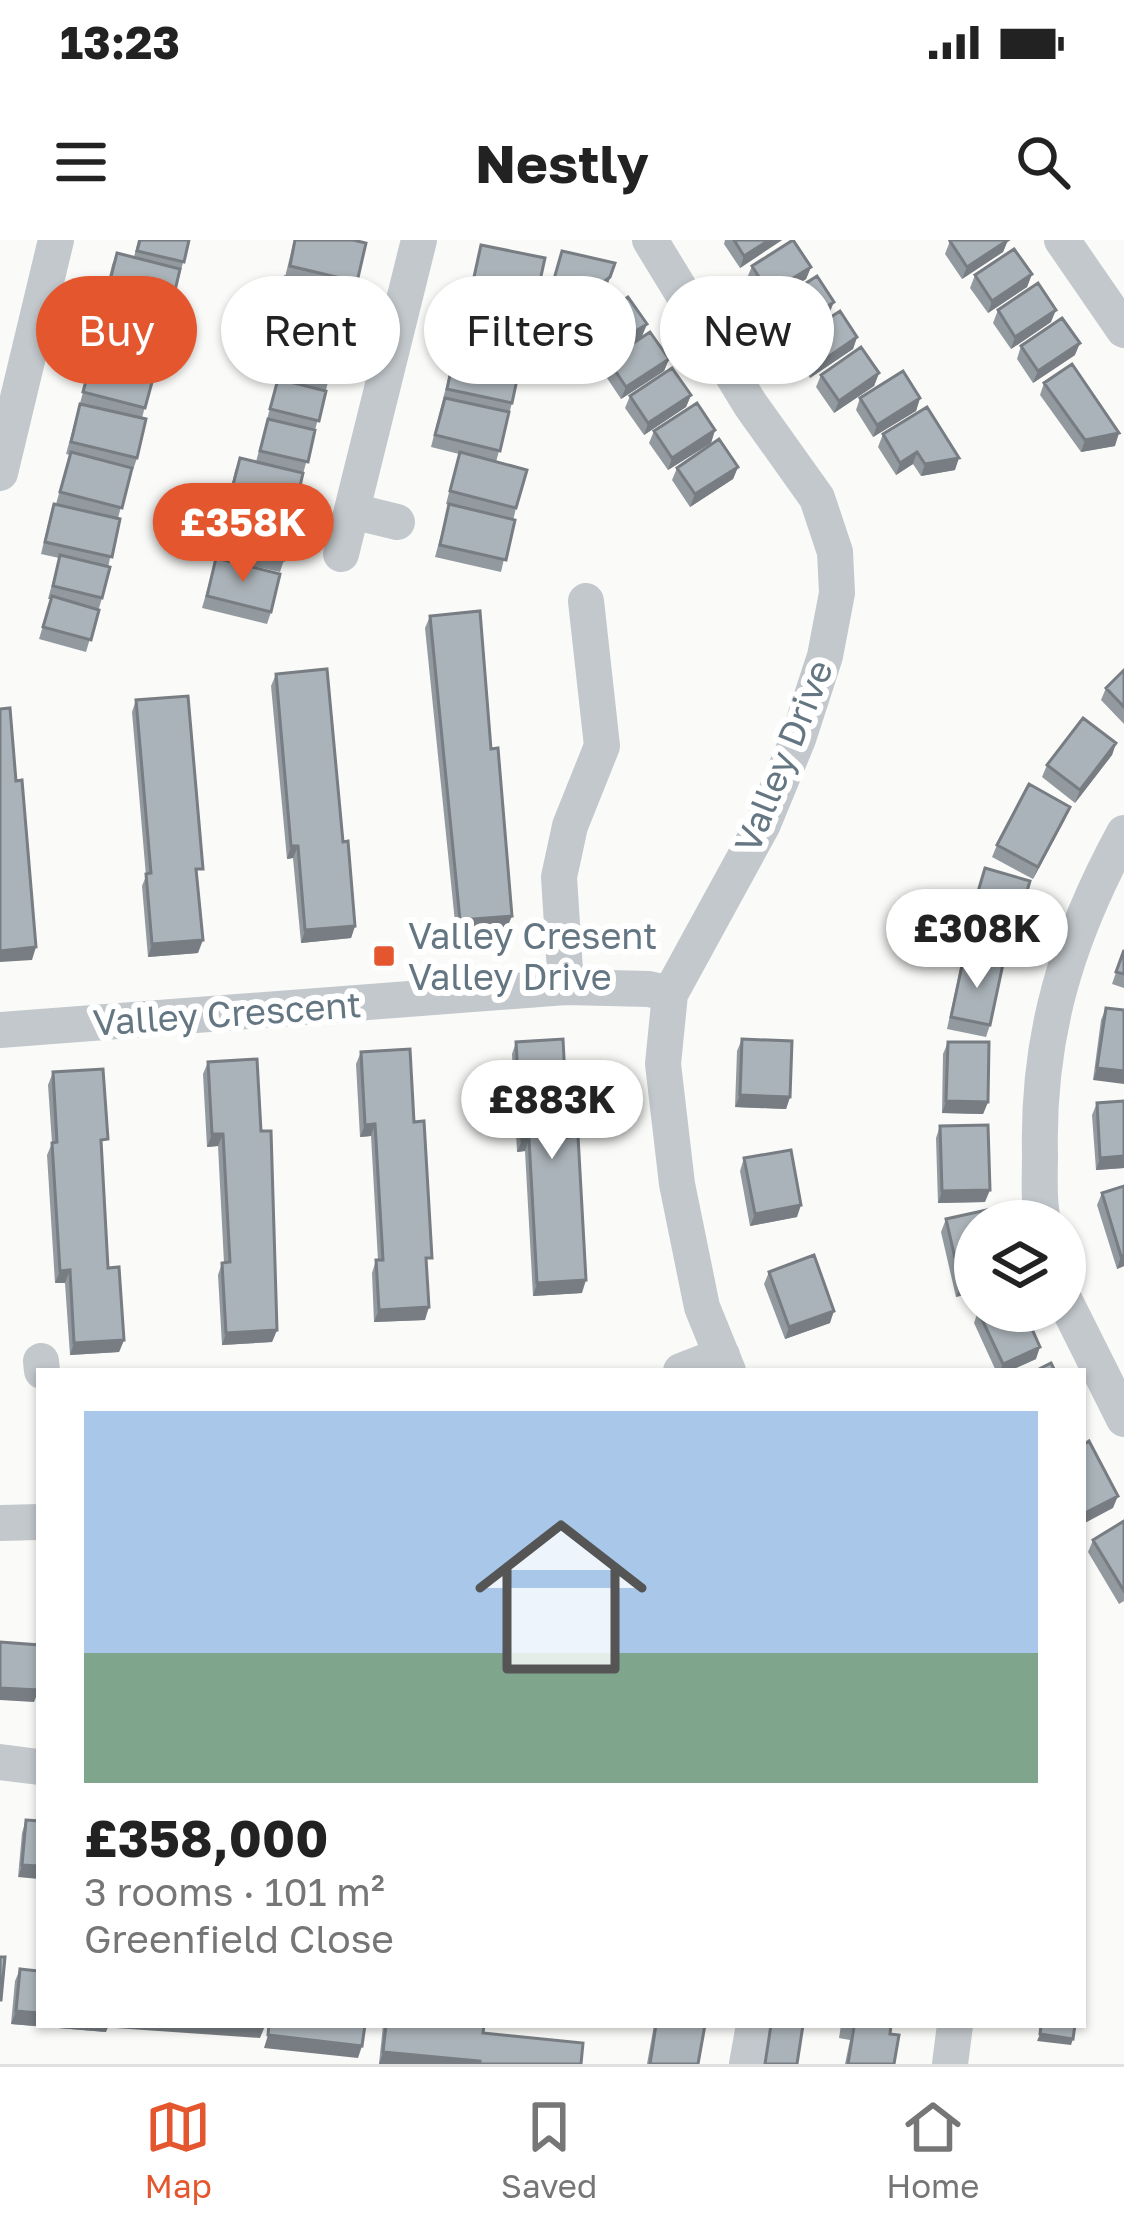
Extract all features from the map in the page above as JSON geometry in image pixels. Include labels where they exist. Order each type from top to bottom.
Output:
[{"type":"street","points":[[0,473],[56,240]]},
{"type":"street","points":[[340,554],[419,240]]},
{"type":"street","name":"Valley Drive","points":[[650,240],[750,404],[817,498],[835,552],[837,593],[825,656],[798,739],[763,824],[670,994],[663,1064],[676,1184],[702,1307],[725,1363]]},
{"type":"street","points":[[1062,240],[1124,329]]},
{"type":"street","points":[[352,511],[397,522]]},
{"type":"street","points":[[566,987],[559,877],[570,826],[602,746],[586,601]]},
{"type":"street","points":[[1041,1200],[1042,1058],[1087,901],[1124,833]]},
{"type":"street","name":"Valley Crescent","points":[[0,1030],[566,987],[670,994]]},
{"type":"street","points":[[1080,1332],[1124,1419]]},
{"type":"street","points":[[0,1523],[36,1522]]},
{"type":"street","points":[[0,1762],[36,1766]]},
{"type":"street","points":[[747,2064],[753,2028]]},
{"type":"street","points":[[950,2064],[955,2028]]},
{"type":"building","points":[[140,240],[189,240],[184,262],[137,251]]},
{"type":"building","points":[[295,240],[366,243],[358,276],[332,276],[290,266]]},
{"type":"building","points":[[734,240],[769,240],[744,256]]},
{"type":"building","points":[[793,240],[811,267],[796,276],[758,276],[752,266]]},
{"type":"building","points":[[952,240],[1008,240],[967,267]]},
{"type":"building","points":[[481,245],[545,258],[541,276],[474,276]]},
{"type":"building","points":[[1014,249],[1032,274],[992,301],[975,275]]},
{"type":"building","points":[[562,251],[615,263],[610,276],[555,276]]},
{"type":"building","points":[[117,253],[180,269],[178,276],[111,276]]},
{"type":"building","points":[[1038,283],[1056,310],[1015,337],[998,310]]},
{"type":"building","points":[[636,308],[647,324],[636,331]]},
{"type":"building","points":[[840,311],[857,337],[834,353],[834,315]]},
{"type":"building","points":[[1062,318],[1080,343],[1038,371],[1021,346]]},
{"type":"building","points":[[650,332],[660,346],[660,365],[636,380],[636,341]]},
{"type":"building","points":[[861,347],[879,373],[839,401],[827,384],[834,384],[834,366]]},
{"type":"building","points":[[1072,364],[1119,433],[1085,440],[1044,383]]},
{"type":"building","points":[[903,371],[920,398],[877,425],[860,398]]},
{"type":"building","points":[[660,376],[660,384],[683,384],[691,395],[648,423],[630,396]]},
{"type":"building","points":[[85,384],[151,384],[145,408],[83,392]]},
{"type":"building","points":[[277,384],[326,391],[319,421],[270,409]]},
{"type":"building","points":[[448,384],[516,384],[512,403],[447,389]]},
{"type":"building","points":[[445,398],[509,412],[500,451],[435,435]]},
{"type":"building","points":[[697,403],[715,430],[672,458],[654,431]]},
{"type":"building","points":[[80,404],[146,419],[137,458],[71,442]]},
{"type":"building","points":[[927,407],[959,458],[925,464],[917,452],[900,463],[883,434]]},
{"type":"building","points":[[268,419],[315,430],[308,462],[260,451]]},
{"type":"building","points":[[719,439],[738,467],[695,494],[677,468]]},
{"type":"building","points":[[71,452],[132,468],[122,508],[60,492]]},
{"type":"building","points":[[460,452],[527,470],[516,508],[450,491]]},
{"type":"building","points":[[240,458],[303,473],[294,512],[230,497]]},
{"type":"building","points":[[54,504],[120,519],[112,557],[45,542]]},
{"type":"building","points":[[449,504],[515,520],[506,560],[440,545]]},
{"type":"building","points":[[227,509],[292,524],[284,560],[219,546]]},
{"type":"building","points":[[60,555],[110,567],[102,598],[53,586]]},
{"type":"building","points":[[216,558],[280,574],[271,612],[207,596]]},
{"type":"building","points":[[52,596],[99,610],[91,640],[43,627]]},
{"type":"building","points":[[480,611],[491,749],[498,748],[512,916],[460,920],[430,616]]},
{"type":"building","points":[[327,669],[355,926],[305,930],[298,846],[291,846],[276,674]]},
{"type":"building","points":[[1124,670],[1124,707],[1106,688]]},
{"type":"building","points":[[188,696],[203,869],[196,869],[203,940],[152,944],[146,874],[151,873],[136,700]]},
{"type":"building","points":[[10,708],[16,781],[22,780],[36,947],[0,951],[0,709]]},
{"type":"building","points":[[1083,718],[1116,743],[1080,790],[1047,765]]},
{"type":"building","points":[[1029,784],[1070,807],[1038,867],[997,845]]},
{"type":"building","points":[[985,868],[1030,881],[1011,946],[966,932]]},
{"type":"building","points":[[1124,950],[1124,974],[1116,972]]},
{"type":"building","points":[[964,956],[1003,964],[990,1025],[951,1017]]},
{"type":"building","points":[[1106,1008],[1124,1010],[1124,1071],[1097,1068]]},
{"type":"building","points":[[563,1039],[568,1137],[578,1136],[586,1280],[537,1283],[529,1139],[522,1140],[516,1042]]},
{"type":"building","points":[[742,1039],[792,1041],[790,1097],[740,1095]]},
{"type":"building","points":[[948,1042],[989,1042],[988,1102],[946,1101]]},
{"type":"building","points":[[410,1049],[414,1122],[424,1121],[432,1258],[426,1258],[429,1307],[379,1310],[376,1260],[383,1260],[375,1124],[365,1125],[361,1052]]},
{"type":"building","points":[[257,1059],[261,1131],[271,1131],[277,1330],[226,1333],[222,1263],[230,1262],[223,1134],[212,1134],[208,1062]]},
{"type":"building","points":[[103,1069],[108,1139],[101,1140],[108,1268],[119,1267],[124,1340],[74,1343],[70,1270],[60,1271],[53,1072]]},
{"type":"building","points":[[1124,1101],[1124,1156],[1100,1158],[1097,1103]]},
{"type":"building","points":[[988,1125],[990,1190],[942,1191],[940,1126]]},
{"type":"building","points":[[791,1150],[801,1205],[755,1214],[744,1158]]},
{"type":"building","points":[[1124,1186],[1124,1256],[1121,1256],[1102,1193]]},
{"type":"building","points":[[954,1217],[954,1254],[946,1219]]},
{"type":"building","points":[[814,1255],[834,1311],[789,1327],[769,1272]]},
{"type":"building","points":[[988,1332],[1033,1332],[1040,1347],[1003,1364]]},
{"type":"building","points":[[1089,1441],[1118,1496],[1086,1512]]},
{"type":"building","points":[[1124,1521],[1124,1591],[1093,1540]]},
{"type":"building","points":[[0,1642],[36,1645],[36,1690],[0,1688]]},
{"type":"building","points":[[26,1820],[36,1821],[36,1866],[22,1865]]},
{"type":"building","points":[[0,1957],[5,1957],[1,2000],[0,2000]]},
{"type":"building","points":[[20,1969],[36,1971],[36,2013],[16,2011]]},
{"type":"building","points":[[269,2028],[365,2028],[362,2046],[268,2035]]},
{"type":"building","points":[[386,2028],[484,2028],[483,2033],[583,2043],[581,2064],[480,2064],[383,2052]]},
{"type":"building","points":[[656,2028],[704,2028],[698,2064],[650,2064]]},
{"type":"building","points":[[771,2028],[803,2028],[797,2064],[765,2064]]},
{"type":"building","points":[[854,2028],[891,2028],[890,2034],[899,2035],[894,2064],[848,2064]]},
{"type":"building","points":[[1041,2028],[1075,2028],[1073,2039],[1040,2034]]},
{"type":"place","name":"Valley Cresent Valley Drive","points":[[384,956]]}]
